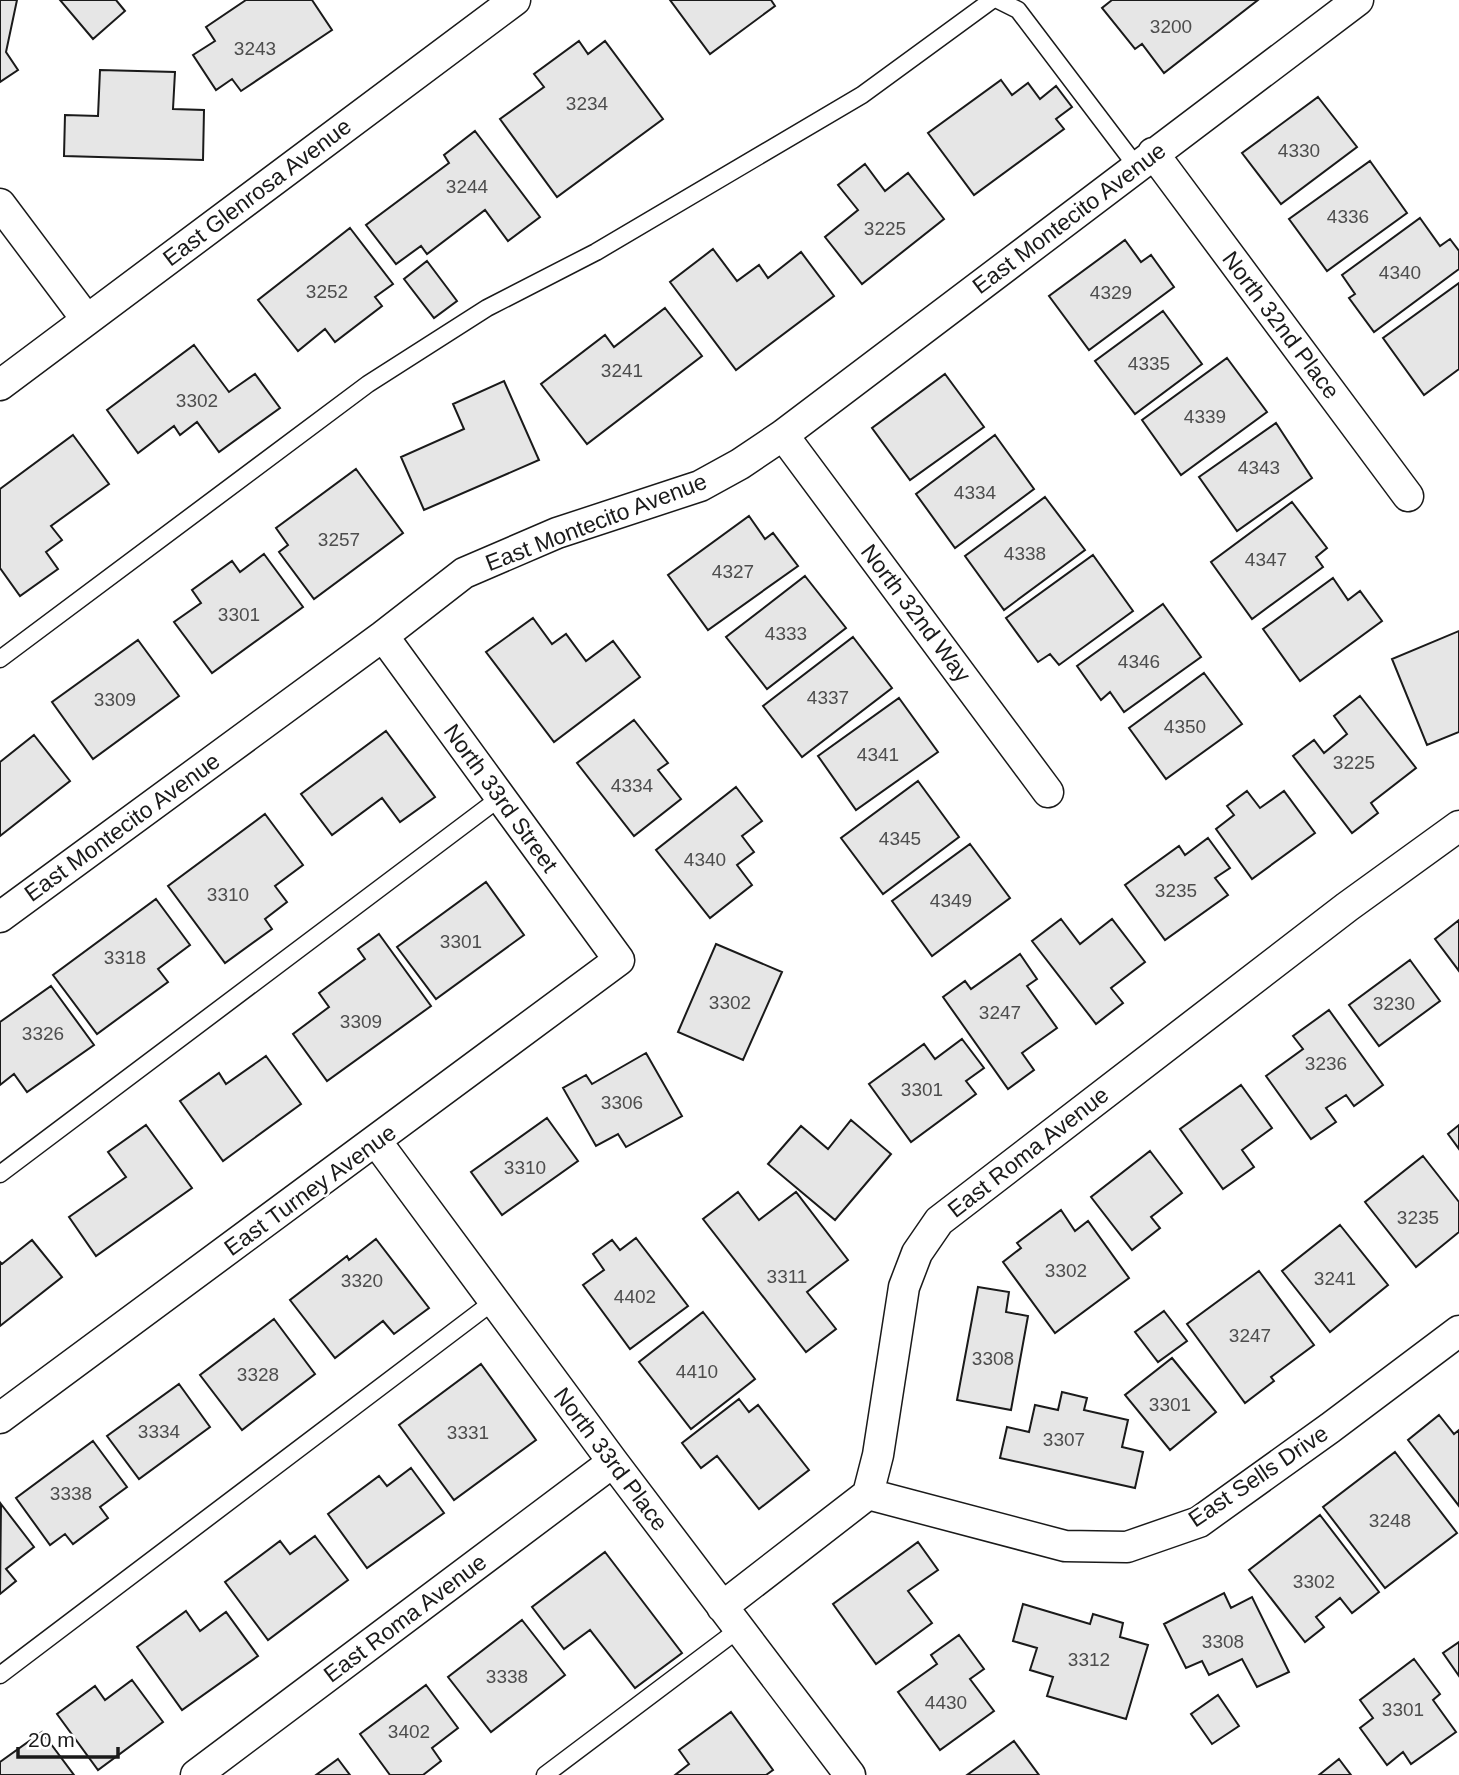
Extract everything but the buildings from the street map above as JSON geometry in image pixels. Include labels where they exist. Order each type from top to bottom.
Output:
[{"type":"street","name":"East Glenrosa Avenue","points":[[0,384],[515,0]]},
{"type":"street","name":"East Montecito Avenue","points":[[0,917],[383,636],[464,573],[557,533],[700,486],[740,464],[783,435],[1358,0]]},
{"type":"street","name":"North 32nd Place","points":[[1145,160],[1408,496]]},
{"type":"street","points":[[0,204],[87,320]]},
{"type":"street","name":"North 32nd Way","points":[[783,435],[1048,792]]},
{"type":"street","name":"North 33rd Street","points":[[383,636],[619,960]]},
{"type":"street","name":"East Roma Avenue","points":[[867,1494],[878,1455],[904,1287],[916,1252],[939,1221],[1347,907],[1459,826]]},
{"type":"street","name":"East Turney Avenue","points":[[0,1418],[619,960]]},
{"type":"street","name":"North 33rd Place","points":[[376,1141],[613,1462],[850,1775]]},
{"type":"street","name":"East Sells Drive","points":[[867,1494],[1065,1546],[1127,1547],[1199,1521],[1330,1429],[1459,1331]]},
{"type":"street","name":"East Roma Avenue","points":[[196,1775],[613,1462]]},
{"type":"street","points":[[731,1618],[867,1494]]},
{"type":"lane","points":[[0,659],[368,384],[487,308],[596,252],[862,95],[992,0]]},
{"type":"lane","points":[[998,0],[1018,10],[1145,160]]},
{"type":"lane","points":[[0,1174],[501,797]]},
{"type":"lane","points":[[0,1675],[494,1301]]},
{"type":"lane","points":[[545,1775],[731,1618]]}]
